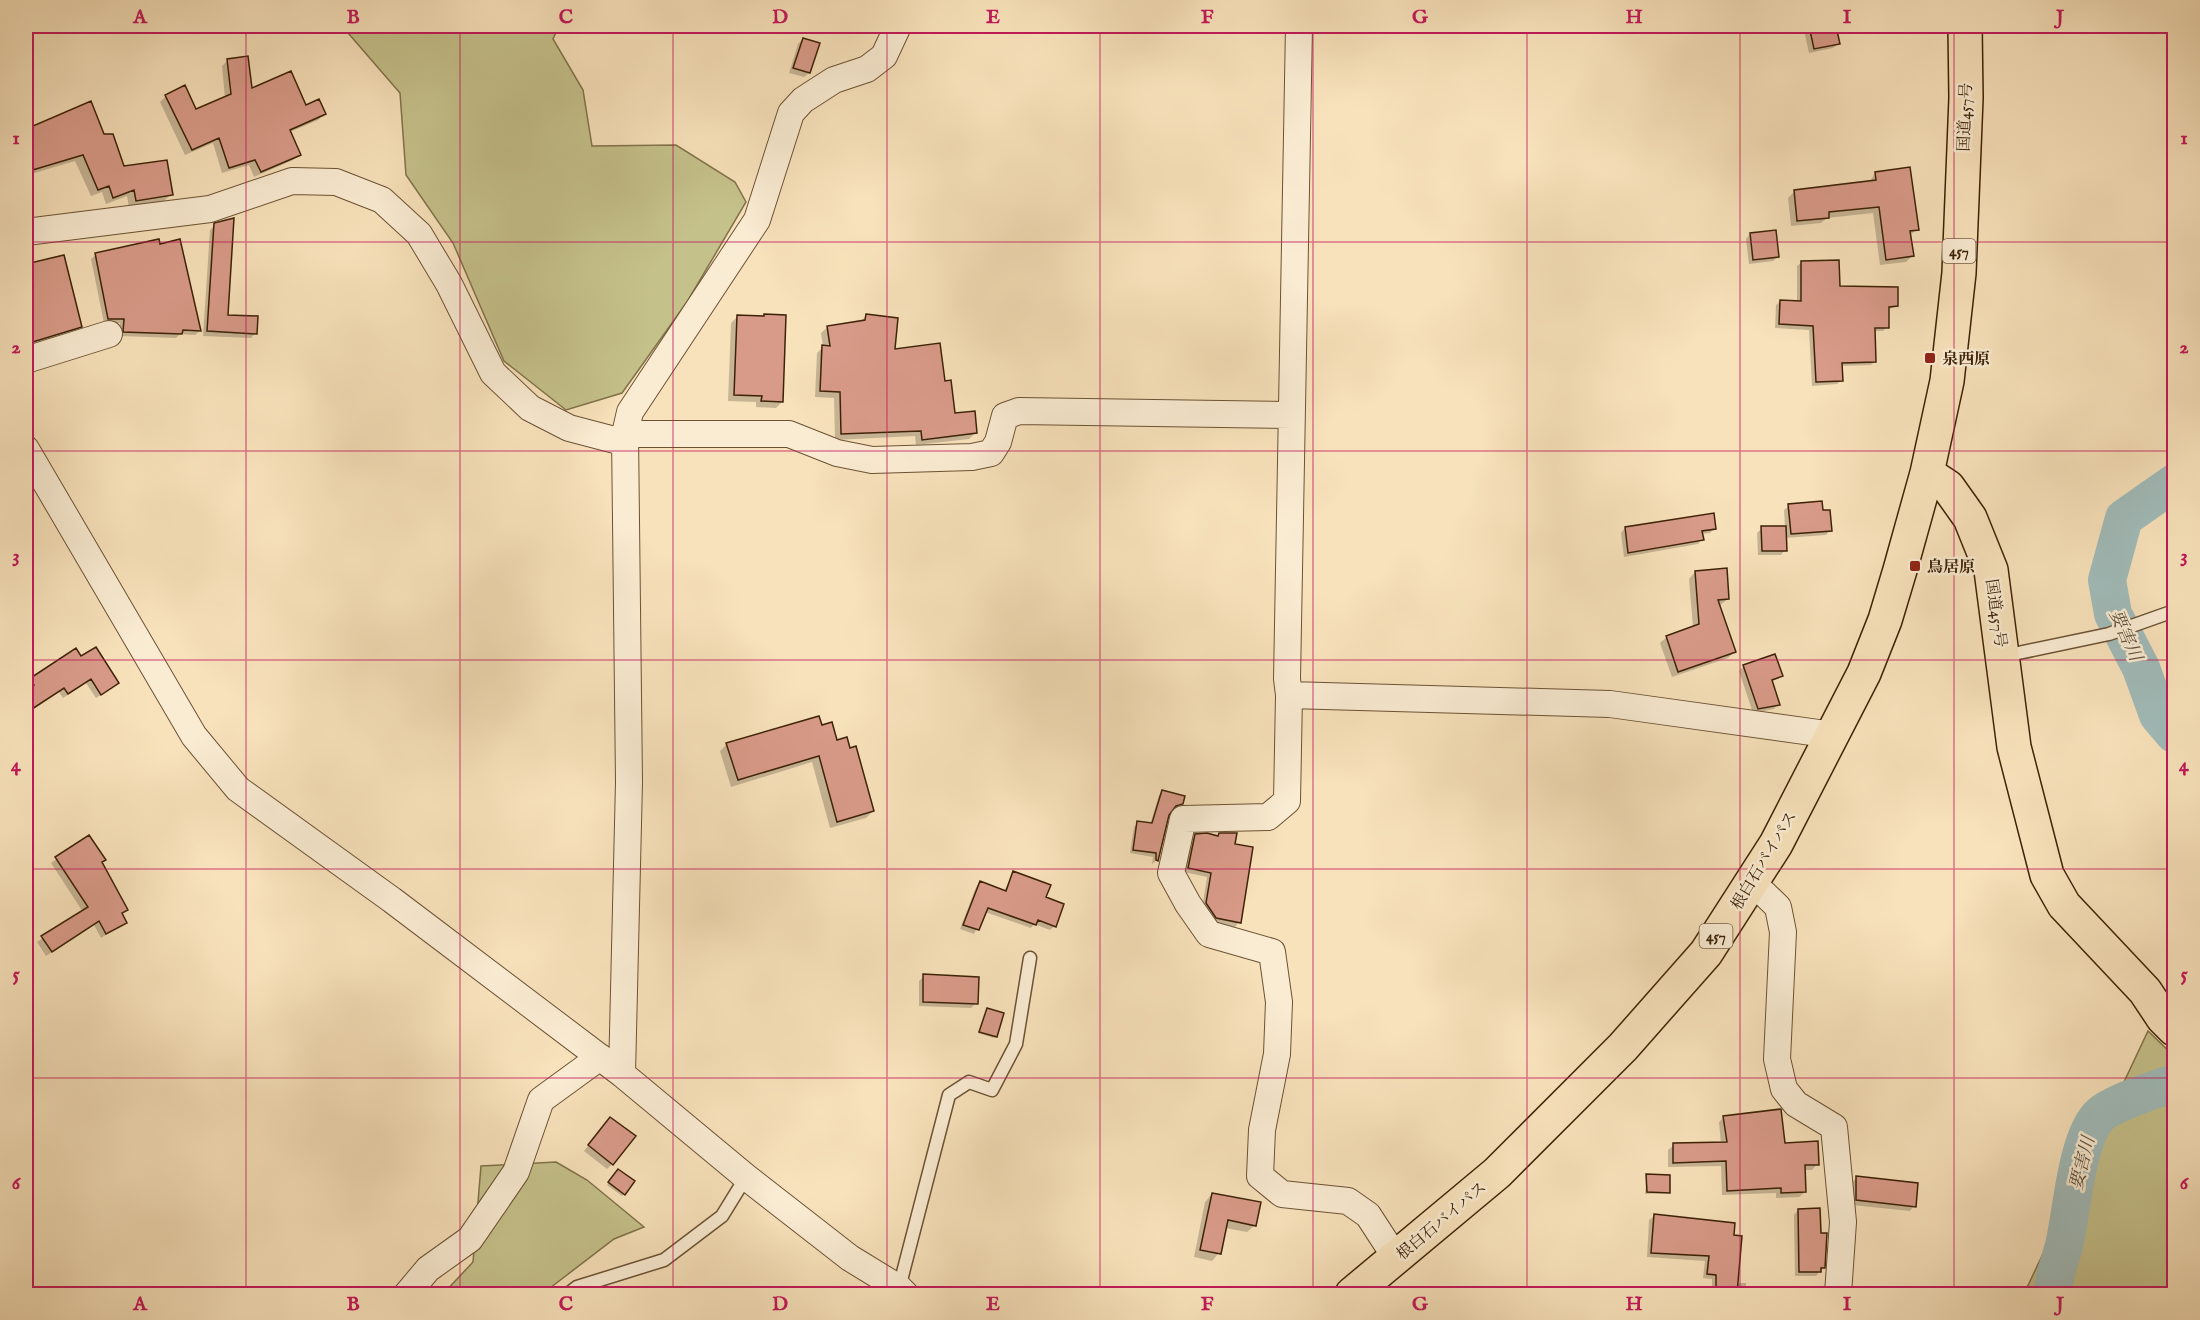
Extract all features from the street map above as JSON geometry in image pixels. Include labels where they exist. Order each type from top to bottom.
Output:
[{"type":"highway","name":"国道457号","points":[[1965,26],[1966,98],[1956,315],[1947,381],[1927,473],[1948,487],[1970,518],[1991,570],[2014,747],[2047,875],[2064,905],[2145,991],[2163,1018],[2175,1029]]},
{"type":"highway","name":"根白石バイパス","points":[[1352,1294],[1497,1173],[1623,1047],[1706,953],[1776,844],[1864,673],[1885,620],[1927,473]]},
{"type":"street","points":[[622,1074],[629,782],[625,438],[630,412],[642,390],[757,220],[792,113],[803,100],[834,80],[867,69],[884,57],[898,26]]},
{"type":"street","points":[[1299,26],[1291,415],[1287,801],[1268,817],[1184,819],[1171,873],[1188,904],[1209,934],[1272,952],[1279,1002],[1277,1054],[1262,1130],[1260,1176],[1282,1194],[1348,1200],[1368,1215],[1396,1258]]},
{"type":"street","points":[[26,232],[210,208],[292,181],[336,182],[382,200],[419,234],[449,284],[493,373],[530,408],[569,428],[625,438],[789,434],[837,453],[883,460],[972,457],[991,453],[998,442],[1005,416],[1019,411],[1291,415]]},
{"type":"street","points":[[26,360],[109,334]]},
{"type":"street","points":[[26,449],[194,736],[238,789],[392,900],[600,1057],[746,1177],[850,1258],[902,1291]]},
{"type":"street","points":[[1289,695],[1610,704],[1833,735]]},
{"type":"street","points":[[1752,882],[1778,907],[1783,932],[1777,1059],[1784,1089],[1796,1104],[1834,1127],[1843,1221],[1838,1294]]},
{"type":"street","points":[[407,1294],[428,1269],[470,1239],[510,1182],[516,1172],[541,1100],[600,1057]]},
{"type":"lane","points":[[2003,656],[2109,634],[2175,611]]},
{"type":"lane","points":[[902,1291],[949,1095],[969,1083],[992,1090],[1016,1044],[1030,958]]},
{"type":"lane","points":[[568,1294],[577,1287],[664,1260],[722,1216],[746,1177]]},
{"type":"shaded area","points":[[342,26],[559,26],[553,39],[583,90],[592,146],[676,145],[735,182],[746,202],[687,302],[622,393],[566,410],[504,361],[453,243],[406,175],[400,93]]},
{"type":"shaded area","points":[[2148,1031],[2174,1056],[2174,1290],[2170,1294],[2024,1294]]},
{"type":"shaded area","points":[[556,1162],[587,1180],[644,1227],[614,1239],[546,1291],[546,1294],[443,1294],[473,1262],[481,1166]]},
{"type":"building","points":[[1809,26],[1836,26],[1840,44],[1814,49]]},
{"type":"building","points":[[803,38],[820,43],[810,73],[793,68]]},
{"type":"building","points":[[248,56],[252,88],[291,71],[306,105],[319,99],[326,114],[290,130],[301,155],[261,172],[255,160],[229,168],[219,138],[192,150],[165,95],[185,85],[196,109],[231,94],[227,59]]},
{"type":"building","points":[[91,101],[104,134],[113,134],[124,166],[167,160],[173,195],[136,201],[134,190],[113,198],[109,186],[98,190],[83,155],[26,172],[26,129]]},
{"type":"building","points":[[1910,167],[1919,230],[1910,231],[1914,256],[1886,260],[1879,207],[1829,212],[1829,218],[1797,221],[1794,190],[1876,180],[1875,172]]},
{"type":"building","points":[[234,218],[228,315],[258,316],[257,334],[207,331],[214,223]]},
{"type":"building","points":[[1776,230],[1779,257],[1753,260],[1750,233]]},
{"type":"building","points":[[159,239],[160,244],[180,239],[201,331],[183,330],[182,334],[123,332],[124,319],[108,319],[95,253]]},
{"type":"building","points":[[64,255],[82,327],[26,344],[26,264]]},
{"type":"building","points":[[1839,260],[1840,286],[1898,287],[1898,306],[1889,307],[1889,328],[1875,328],[1876,362],[1842,363],[1843,381],[1816,382],[1813,326],[1779,324],[1780,300],[1801,301],[1801,261]]},
{"type":"building","points":[[764,314],[786,315],[783,402],[761,401],[762,396],[734,395],[737,315],[764,316]]},
{"type":"building","points":[[866,314],[898,318],[895,349],[940,343],[945,381],[951,380],[955,413],[975,411],[977,433],[922,440],[921,431],[841,434],[840,392],[820,391],[822,345],[830,346],[827,326],[865,320]]},
{"type":"building","points":[[1822,501],[1823,510],[1830,510],[1832,531],[1791,534],[1788,504]]},
{"type":"building","points":[[1714,513],[1716,529],[1702,531],[1704,540],[1628,553],[1625,527]]},
{"type":"building","points":[[1761,526],[1786,526],[1787,551],[1762,551]]},
{"type":"building","points":[[1727,568],[1729,599],[1718,600],[1736,652],[1678,672],[1666,636],[1699,624],[1695,571]]},
{"type":"building","points":[[96,647],[119,683],[101,695],[91,679],[68,694],[64,688],[26,713],[26,690],[34,685],[29,679],[76,648],[81,656]]},
{"type":"building","points":[[1775,654],[1783,676],[1772,680],[1780,705],[1758,709],[1743,665]]},
{"type":"building","points":[[819,716],[822,725],[832,722],[837,740],[847,737],[850,748],[856,746],[874,811],[837,822],[819,756],[738,780],[726,743]]},
{"type":"building","points":[[1162,790],[1185,796],[1183,804],[1176,806],[1169,815],[1158,861],[1156,853],[1133,850],[1137,821],[1152,823]]},
{"type":"building","points":[[1207,833],[1218,836],[1219,833],[1237,833],[1235,844],[1253,847],[1241,923],[1216,918],[1206,903],[1211,873],[1188,868],[1195,834]]},
{"type":"building","points":[[89,835],[106,860],[102,862],[128,910],[122,913],[127,923],[106,934],[99,921],[52,952],[41,936],[88,907],[55,857]]},
{"type":"building","points":[[1013,871],[1051,885],[1046,897],[1064,904],[1056,927],[1038,920],[1036,925],[988,908],[979,930],[963,925],[980,881],[1006,891]]},
{"type":"building","points":[[923,974],[979,977],[978,1004],[923,1002]]},
{"type":"building","points":[[987,1008],[1004,1013],[997,1037],[979,1032]]},
{"type":"building","points":[[1781,1109],[1785,1143],[1818,1141],[1819,1165],[1805,1165],[1806,1192],[1781,1193],[1781,1188],[1727,1191],[1726,1161],[1673,1163],[1673,1143],[1727,1142],[1723,1116]]},
{"type":"building","points":[[610,1117],[636,1136],[613,1165],[588,1145]]},
{"type":"building","points":[[618,1169],[635,1181],[625,1195],[608,1182]]},
{"type":"building","points":[[1646,1174],[1670,1175],[1670,1193],[1647,1192]]},
{"type":"building","points":[[1856,1176],[1918,1183],[1916,1207],[1856,1200]]},
{"type":"building","points":[[1212,1193],[1261,1202],[1256,1226],[1228,1220],[1221,1254],[1200,1250]]},
{"type":"building","points":[[1820,1208],[1821,1233],[1827,1233],[1825,1268],[1821,1268],[1821,1272],[1799,1272],[1798,1209]]},
{"type":"building","points":[[1654,1214],[1735,1223],[1734,1235],[1742,1236],[1737,1294],[1716,1294],[1716,1275],[1707,1274],[1709,1256],[1651,1253]]},
{"type":"waterway","name":"要害川","points":[[2174,483],[2124,518],[2107,580],[2113,614],[2141,668],[2158,715],[2174,734]]},
{"type":"waterway","name":"要害川","points":[[2053,1294],[2081,1155],[2093,1124],[2101,1114],[2122,1102],[2164,1086],[2174,1090]]},
{"type":"place","name":"泉西原","points":[[1930,358]]},
{"type":"place","name":"鳥居原","points":[[1915,566]]}]
